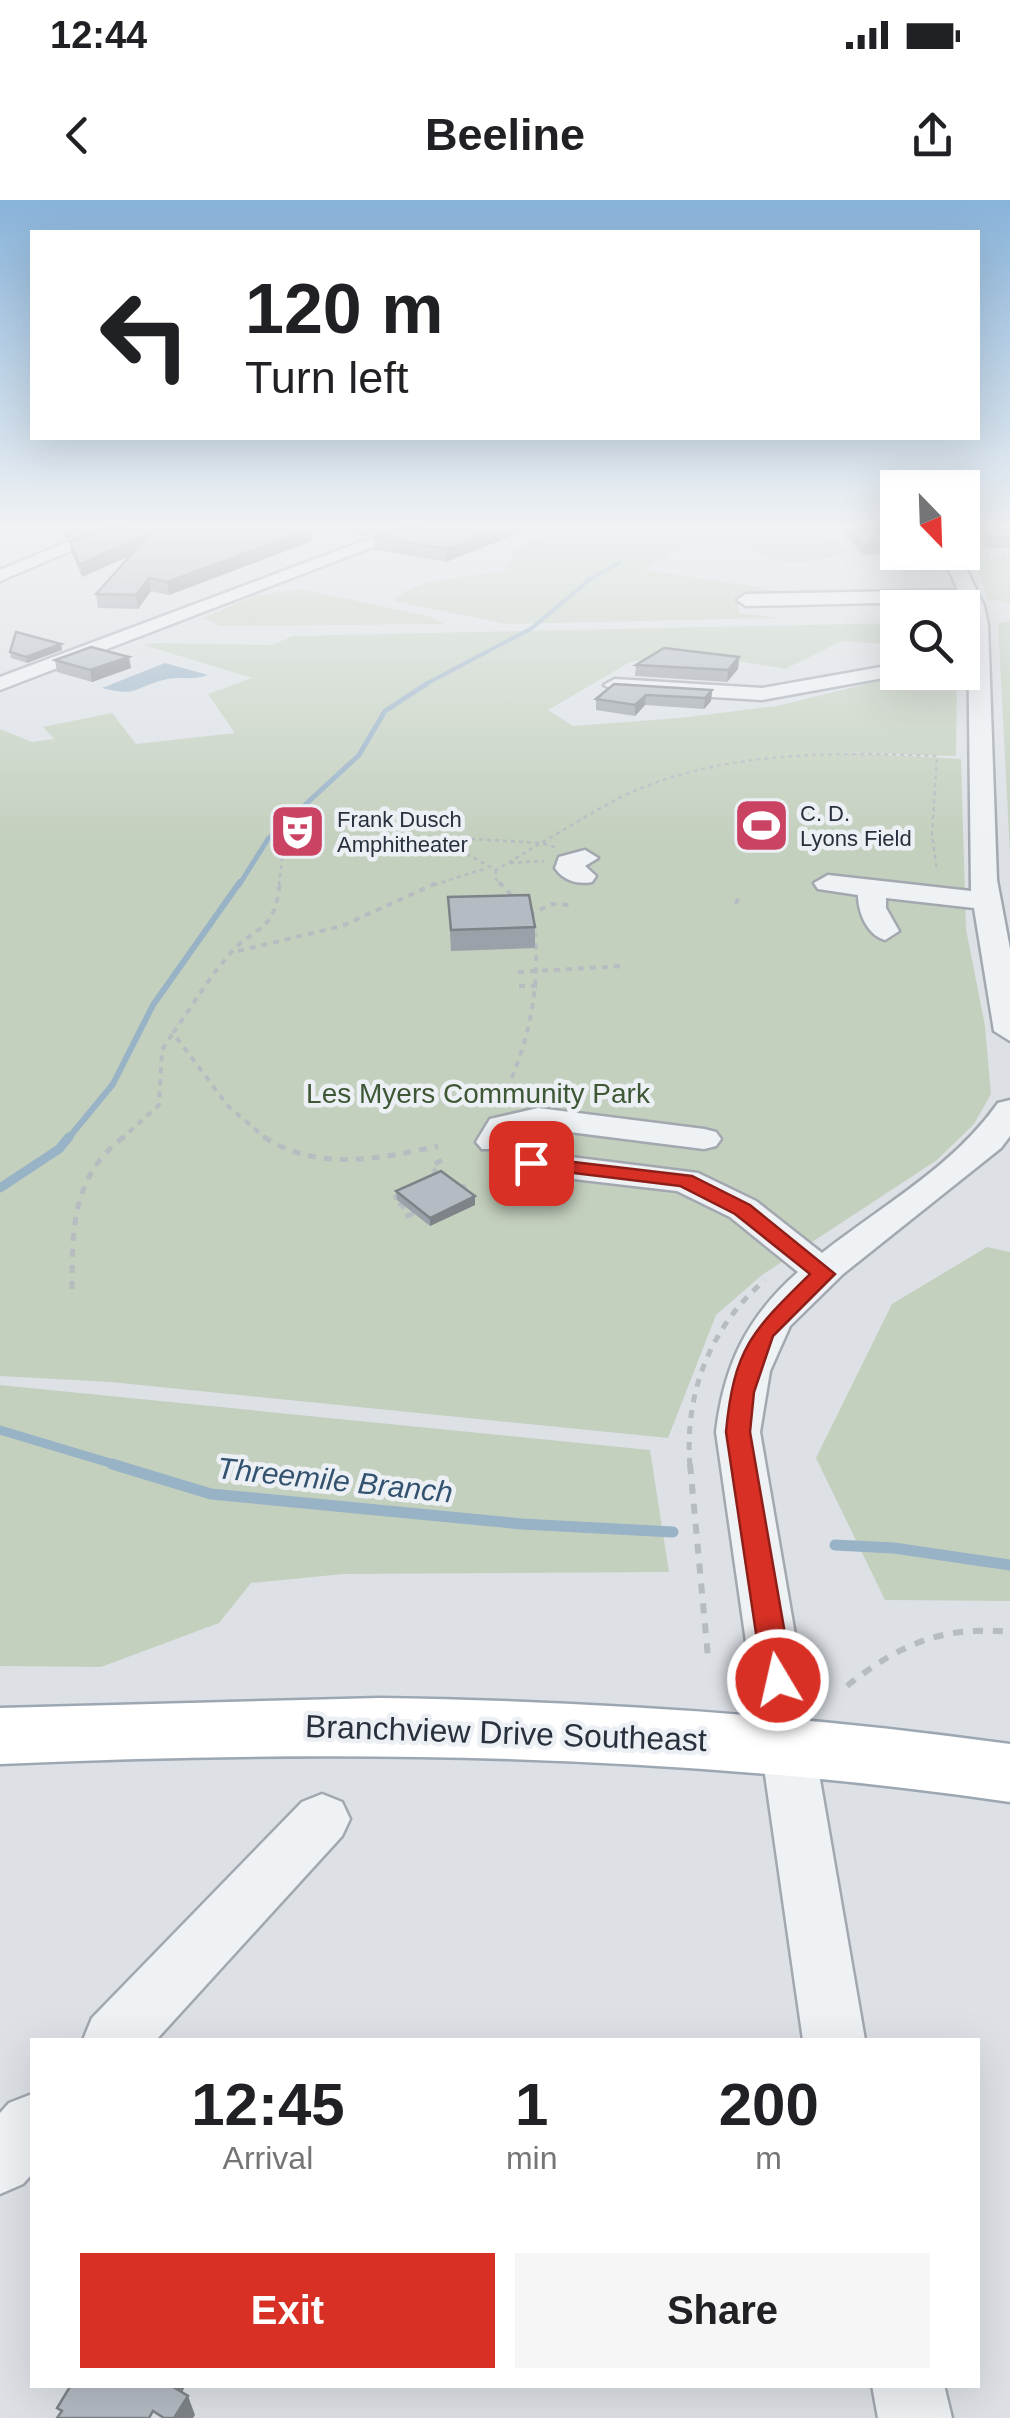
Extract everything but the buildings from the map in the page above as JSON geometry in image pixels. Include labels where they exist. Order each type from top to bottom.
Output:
[{"type":"main road","name":"Branchview Drive Southeast","points":[[0,1736],[234,1724],[418,1725],[789,1744],[1010,1774]]},
{"type":"street","points":[[0,684],[140,632]]},
{"type":"street","points":[[615,686],[762,694],[880,673]]},
{"type":"street","points":[[973,690],[987,911],[1010,1031]]},
{"type":"street","points":[[982,828],[1010,834]]},
{"type":"street","points":[[830,893],[877,909],[987,911]]},
{"type":"street","points":[[834,2038],[822,1986],[789,1744],[738,1432],[742,1392],[763,1333],[824,1274],[966,1163],[989,1141],[1010,1110]]},
{"type":"street","points":[[494,1142],[502,1126],[538,1118],[704,1139]]},
{"type":"street","points":[[531,1163],[685,1181],[742,1210],[824,1274]]},
{"type":"street","points":[[116,2038],[322,1819]]},
{"type":"street","points":[[0,2160],[30,2128]]},
{"type":"street","points":[[909,2388],[915,2418]]},
{"type":"path","points":[[578,861],[541,842],[471,839],[462,852],[496,870],[541,842],[648,785],[722,765],[814,755],[937,756],[932,835],[937,873]]},
{"type":"path","points":[[72,1289],[72,1228],[79,1188],[98,1157],[154,1113],[162,1100],[160,1050],[230,953],[267,926],[277,905],[284,842]]},
{"type":"path","points":[[508,863],[549,862],[531,848]]},
{"type":"path","points":[[230,953],[342,926],[453,876],[487,868]]},
{"type":"path","points":[[496,870],[495,878],[502,889],[529,916],[552,904],[569,904]]},
{"type":"path","points":[[736,904],[740,893]]},
{"type":"path","points":[[499,1106],[524,1052],[538,986],[540,971],[534,933]]},
{"type":"path","points":[[518,972],[624,966]]},
{"type":"path","points":[[519,986],[538,986]]},
{"type":"path","points":[[172,1033],[231,1113],[260,1138],[297,1157],[374,1162],[438,1146]]},
{"type":"path","points":[[444,1158],[431,1166],[440,1176],[459,1189],[473,1182]]},
{"type":"path","points":[[425,1184],[440,1176]]},
{"type":"path","points":[[404,1217],[412,1214],[393,1198],[409,1191]]},
{"type":"path","points":[[846,1686],[888,1652],[933,1632],[986,1628],[1010,1632]]},
{"type":"green space","name":"Les Myers Community Park","points":[[880,632],[880,644],[842,641],[785,669],[726,659],[653,658],[630,662],[548,710],[573,726],[777,706],[880,681],[880,690],[957,690],[956,756],[838,752],[961,759],[966,929],[985,1026],[991,1094],[974,1124],[937,1160],[762,1275],[716,1315],[668,1438],[110,1382],[0,1376],[0,729],[32,742],[54,739],[43,727],[112,713],[136,744],[235,733],[208,694],[252,678],[144,645],[272,645],[293,636]]},
{"type":"green space","points":[[998,632],[1010,632],[1010,854]]},
{"type":"green space","points":[[987,1247],[1010,1252],[1010,1601],[885,1600],[816,1458],[892,1304]]},
{"type":"green space","points":[[0,1385],[650,1450],[669,1572],[344,1574],[251,1583],[219,1623],[101,1667],[0,1666]]},
{"type":"water","points":[[165,663],[208,675],[168,679],[131,691],[102,688]]},
{"type":"waterway","points":[[424,685],[525,632]]},
{"type":"waterway","points":[[239,885],[268,839],[359,755],[385,711],[428,683]]},
{"type":"waterway","points":[[67,1140],[113,1084],[153,1005],[240,882]]},
{"type":"waterway","points":[[0,1188],[59,1149],[69,1137]]},
{"type":"waterway","name":"Threemile Branch","points":[[0,1430],[120,1466]]},
{"type":"waterway","name":"Threemile Branch","points":[[112,1464],[211,1494],[522,1524],[673,1532]]},
{"type":"waterway","name":"Threemile Branch","points":[[835,1545],[894,1548],[1010,1565]]},
{"type":"place","name":"C. D. Lyons Field","points":[[761,826]]},
{"type":"place","name":"Frank Dusch Amphitheater","points":[[298,832]]},
{"type":"route","points":[[531,1163],[685,1181],[709,1190],[770,1229],[824,1274],[791,1301],[763,1333],[742,1392],[738,1432],[778,1680]]}]
